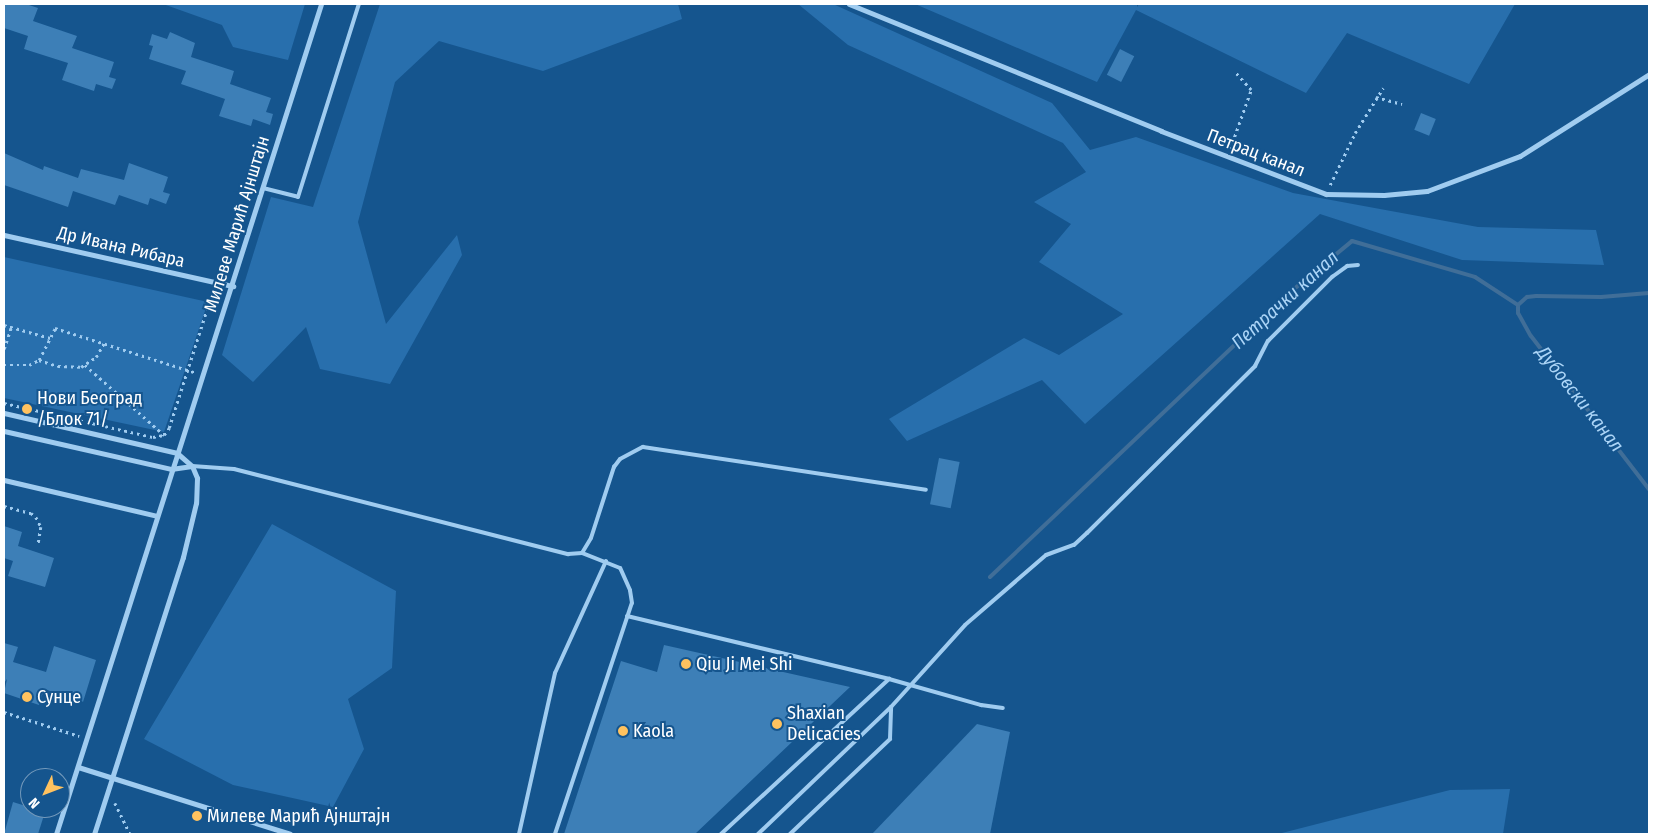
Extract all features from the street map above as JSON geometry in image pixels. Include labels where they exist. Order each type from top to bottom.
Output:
[{"type":"street","name":"Милеве Марић Ајнштајн","points":[[56,834],[171,469],[233,286],[262,188],[321,4]]},
{"type":"street","name":"Петрац канал","points":[[849,4],[1226,157],[1326,194],[1384,195],[1427,191],[1520,156],[1649,74]]},
{"type":"street","name":"Др Ивана Рибара","points":[[4,235],[233,286]]},
{"type":"street","points":[[4,414],[177,453],[192,466],[198,487],[189,536],[94,834]]},
{"type":"street","points":[[4,431],[171,469],[192,466]]},
{"type":"street","points":[[4,480],[157,516]]},
{"type":"street","points":[[78,767],[290,834]]},
{"type":"lane","points":[[262,188],[298,197],[359,4]]},
{"type":"lane","points":[[758,834],[912,686],[966,624],[1046,555],[1074,545],[1255,366],[1268,341],[1332,277],[1347,266],[1358,265]]},
{"type":"lane","points":[[582,553],[591,538],[614,467],[620,459],[643,446],[926,490]]},
{"type":"lane","points":[[192,466],[234,469],[568,554],[582,553],[620,568],[630,590],[632,603],[626,616],[555,834]]},
{"type":"lane","points":[[520,834],[555,673],[606,561]]},
{"type":"lane","points":[[626,616],[889,679],[980,705],[1003,708]]},
{"type":"lane","points":[[722,834],[889,679]]},
{"type":"lane","points":[[790,834],[890,739],[891,707]]},
{"type":"path","points":[[1226,157],[1251,99],[1251,90],[1234,72]]},
{"type":"path","points":[[1326,194],[1376,97],[1383,88]]},
{"type":"path","points":[[1376,97],[1402,104]]},
{"type":"path","points":[[4,402],[153,437],[164,435],[170,428],[216,282]]},
{"type":"path","points":[[4,325],[51,338]]},
{"type":"path","points":[[4,349],[11,327]]},
{"type":"path","points":[[4,365],[29,365],[39,360],[55,328],[203,375]]},
{"type":"path","points":[[39,360],[73,368],[85,365],[96,356],[104,343]]},
{"type":"path","points":[[85,365],[164,435]]},
{"type":"path","points":[[4,506],[36,517],[41,527],[38,545]]},
{"type":"path","points":[[4,712],[79,736]]},
{"type":"path","points":[[115,803],[130,834]]},
{"type":"shaded area","points":[[163,4],[305,4],[288,60],[233,47],[222,25]]},
{"type":"shaded area","points":[[380,4],[678,4],[682,19],[543,71],[439,41],[395,82],[358,222],[386,324],[457,235],[462,255],[390,384],[320,369],[306,327],[253,382],[222,355],[271,197],[313,207]]},
{"type":"shaded area","points":[[798,4],[833,4],[1052,103],[1090,150],[1136,137],[1293,193],[1478,227],[1596,230],[1604,265],[1462,260],[1320,214],[1085,424],[1042,380],[907,441],[889,419],[1024,338],[1059,355],[1123,314],[1039,262],[1071,224],[1034,202],[1086,172],[1063,143],[848,45]]},
{"type":"shaded area","points":[[915,4],[1137,4],[1137,7],[1139,4],[1515,4],[1469,84],[1347,33],[1306,93],[1136,10],[1097,82]]},
{"type":"shaded area","points":[[4,257],[208,302],[164,432],[4,398]]},
{"type":"shaded area","points":[[272,524],[396,591],[392,668],[348,699],[364,749],[333,807],[233,785],[144,739]]},
{"type":"shaded area","points":[[1510,789],[1503,834],[1278,834],[1450,790]]},
{"type":"building","points":[[4,4],[26,4],[38,8],[33,21],[77,36],[72,48],[114,62],[109,77],[116,79],[112,89],[96,84],[94,91],[62,80],[68,63],[24,49],[28,36],[4,28]]},
{"type":"building","points":[[170,32],[195,43],[191,57],[234,71],[230,84],[271,98],[266,112],[273,114],[270,125],[253,119],[251,126],[219,116],[225,99],[181,84],[186,71],[149,59],[153,46],[149,45],[152,34],[167,39]]},
{"type":"building","points":[[1120,49],[1134,56],[1121,82],[1107,75]]},
{"type":"building","points":[[1421,113],[1436,119],[1429,136],[1414,130]]},
{"type":"building","points":[[4,153],[43,170],[44,166],[78,178],[81,169],[124,180],[129,163],[168,177],[163,192],[170,194],[166,204],[150,198],[148,205],[119,195],[115,205],[73,191],[68,207],[4,185]]},
{"type":"building","points":[[939,458],[960,462],[951,508],[930,504]]},
{"type":"building","points":[[4,526],[22,532],[18,546],[54,558],[45,587],[8,576],[13,561],[4,558]]},
{"type":"building","points":[[4,643],[18,647],[13,662],[46,672],[54,646],[96,660],[83,702],[44,689],[39,705],[4,693],[7,679],[4,683]]},
{"type":"building","points":[[664,645],[850,687],[695,834],[564,834],[621,661],[657,672]]},
{"type":"building","points":[[977,724],[1010,732],[990,834],[872,834]]},
{"type":"building","points":[[13,802],[20,804],[20,818],[43,818],[38,834],[4,834]]},
{"type":"waterway","name":"Петрачки канал","points":[[990,577],[1288,294],[1352,241],[1475,277],[1518,305]]},
{"type":"waterway","name":"Петрачки канал","points":[[1518,305],[1527,297],[1536,296],[1601,297],[1649,293]]},
{"type":"waterway","name":"Дубовски канал","points":[[1518,305],[1518,313],[1531,336],[1649,489]]},
{"type":"place","name":"Нови Београд /Блок 71/","points":[[27,409]]},
{"type":"place","name":"Qiu Ji Mei Shi","points":[[686,664]]},
{"type":"place","name":"Сунце","points":[[27,697]]},
{"type":"place","name":"Shaxian Delicacies","points":[[777,724]]},
{"type":"place","name":"Kaola","points":[[623,731]]},
{"type":"place","name":"Милеве Марић Ајнштајн","points":[[197,816]]}]
